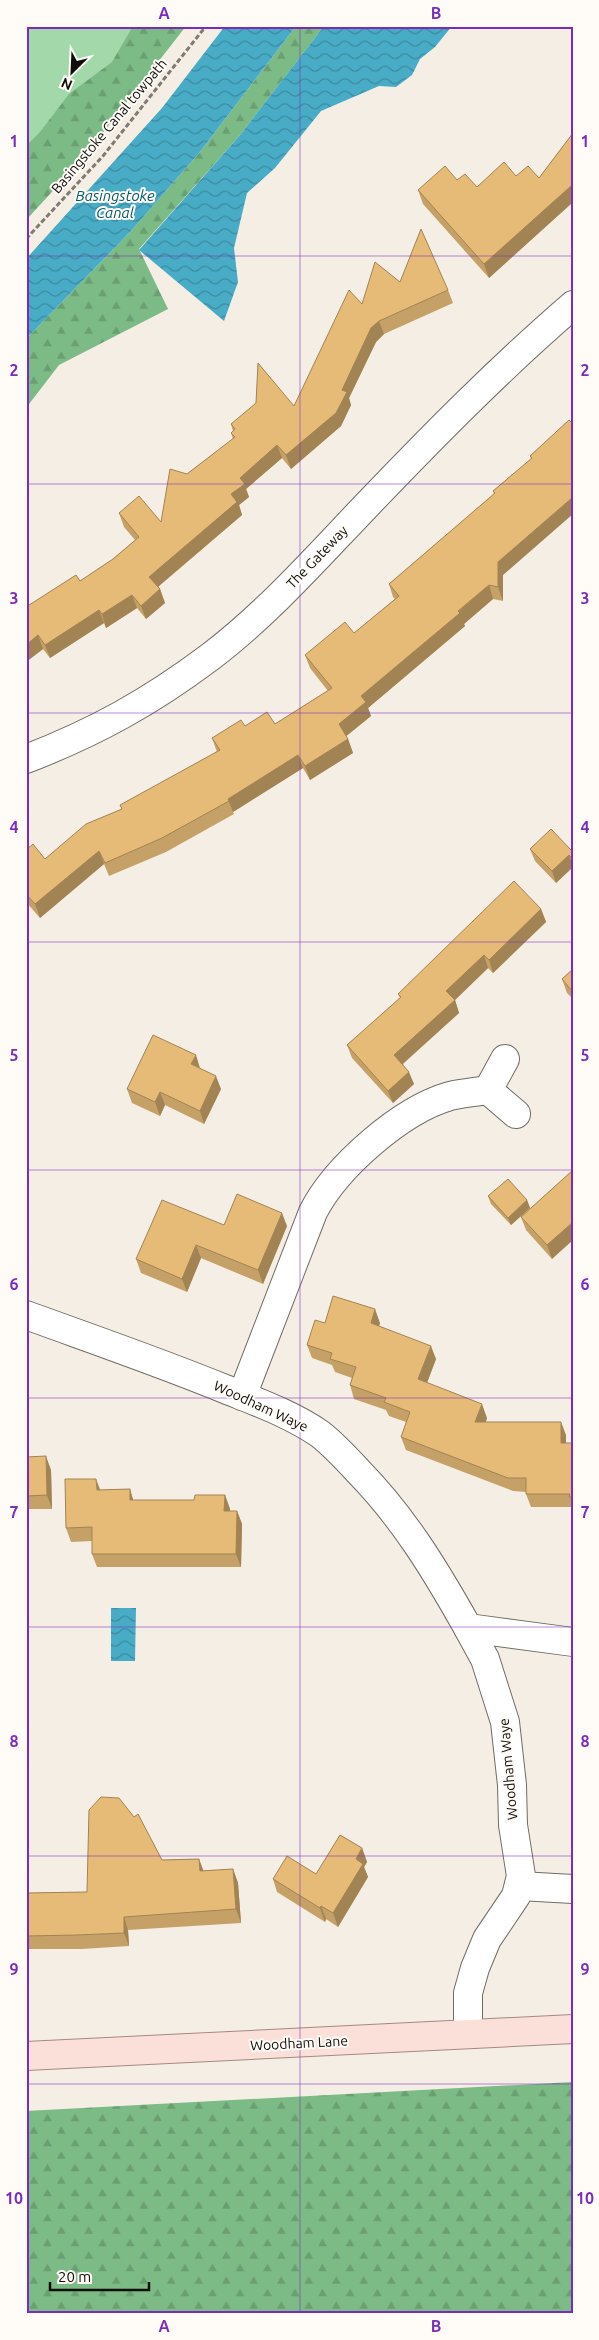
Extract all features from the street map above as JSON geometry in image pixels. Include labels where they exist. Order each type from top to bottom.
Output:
[{"type":"main road","name":"Woodham Lane","points":[[26,2056],[573,2029]]},
{"type":"street","name":"The Gateway","points":[[26,759],[61,746],[112,722],[160,692],[210,657],[264,612],[511,359],[573,306]]},
{"type":"street","points":[[488,1090],[505,1059]]},
{"type":"street","points":[[242,1396],[313,1212],[322,1195],[354,1156],[407,1117],[449,1096],[488,1090],[516,1114]]},
{"type":"street","name":"Woodham Waye","points":[[26,1315],[242,1396],[290,1416],[321,1435],[362,1475],[404,1522],[438,1574],[485,1660],[505,1722],[512,1784],[513,1825],[520,1864],[520,1886],[516,1896],[487,1939],[475,1968],[468,1993],[468,2034]]},
{"type":"street","points":[[468,1628],[573,1642]]},
{"type":"street","points":[[520,1886],[573,1889]]},
{"type":"path","name":"Basingstoke Canal towpath","points":[[26,239],[103,156],[206,26]]},
{"type":"green space","points":[[26,26],[186,26],[83,158],[26,220]]},
{"type":"green space","points":[[133,26],[186,26],[83,158],[26,220],[26,146],[40,132],[69,94],[112,62]]},
{"type":"green space","points":[[296,26],[324,26],[240,135],[139,249],[168,309],[59,365],[26,408],[26,339],[131,231],[200,152]]},
{"type":"green space","points":[[573,2082],[573,2314],[26,2314],[26,2111]]},
{"type":"water","name":"Basingstoke Canal","points":[[225,26],[296,26],[200,152],[131,231],[26,339],[26,259],[162,108]]},
{"type":"water","points":[[324,26],[452,26],[435,47],[420,59],[412,75],[396,87],[379,86],[321,111],[275,168],[247,193],[234,248],[238,282],[224,321],[139,250],[240,135]]},
{"type":"water","points":[[111,1608],[136,1608],[135,1661],[111,1661]]},
{"type":"building","points":[[573,133],[573,187],[571,186],[484,264],[418,190],[445,166],[457,180],[465,174],[477,187],[504,162],[516,176],[528,166],[539,178]]},
{"type":"building","points":[[421,229],[448,290],[379,321],[371,328],[342,390],[347,392],[336,413],[286,455],[277,445],[240,478],[245,484],[231,494],[237,502],[149,577],[160,589],[141,606],[132,595],[102,614],[99,610],[45,645],[38,635],[26,645],[26,607],[76,575],[80,581],[113,559],[139,537],[119,513],[139,496],[161,522],[170,469],[187,474],[235,437],[231,433],[235,429],[231,424],[256,403],[258,363],[294,406],[349,290],[362,304],[375,262],[400,282]]},
{"type":"building","points":[[569,420],[573,424],[573,497],[498,562],[498,587],[489,585],[458,611],[460,613],[361,696],[366,702],[339,724],[348,739],[305,766],[298,755],[228,799],[229,801],[162,838],[105,863],[99,851],[35,904],[26,894],[26,850],[33,844],[45,859],[86,824],[122,809],[120,805],[220,750],[212,738],[241,720],[245,726],[267,712],[275,724],[332,688],[305,655],[345,622],[354,633],[399,596],[389,584],[495,493],[493,491],[532,458],[530,456]]},
{"type":"building","points":[[551,829],[571,850],[573,848],[573,859],[569,855],[552,871],[530,849]]},
{"type":"building","points":[[514,881],[541,909],[489,960],[484,955],[446,991],[455,1000],[394,1055],[409,1072],[388,1091],[347,1045],[401,997],[398,994]]},
{"type":"building","points":[[573,969],[573,992],[562,979]]},
{"type":"building","points":[[153,1035],[196,1055],[191,1064],[216,1076],[200,1111],[160,1092],[155,1102],[127,1089]]},
{"type":"building","points":[[573,1170],[573,1222],[547,1245],[521,1217]]},
{"type":"building","points":[[508,1179],[527,1200],[508,1218],[488,1196]]},
{"type":"building","points":[[237,1194],[282,1213],[258,1270],[196,1245],[182,1279],[136,1259],[162,1200],[224,1225]]},
{"type":"building","points":[[333,1296],[375,1309],[371,1323],[431,1346],[418,1379],[482,1404],[475,1422],[561,1422],[561,1443],[573,1443],[573,1497],[569,1497],[570,1494],[526,1494],[526,1478],[508,1478],[401,1437],[410,1412],[384,1402],[386,1398],[350,1385],[356,1367],[330,1359],[332,1353],[307,1345],[315,1320],[325,1323]]},
{"type":"building","points":[[46,1456],[47,1495],[26,1496],[26,1457]]},
{"type":"building","points":[[65,1479],[96,1479],[97,1490],[130,1489],[130,1500],[194,1500],[195,1495],[225,1495],[224,1511],[237,1511],[236,1554],[92,1554],[92,1527],[66,1528]]},
{"type":"building","points":[[101,1797],[119,1798],[134,1817],[138,1814],[162,1860],[199,1859],[200,1871],[233,1869],[236,1909],[124,1917],[124,1933],[26,1936],[26,1893],[87,1892],[89,1810]]},
{"type":"building","points":[[340,1835],[362,1848],[356,1859],[363,1864],[333,1913],[321,1906],[320,1908],[273,1879],[287,1856],[316,1874]]}]
